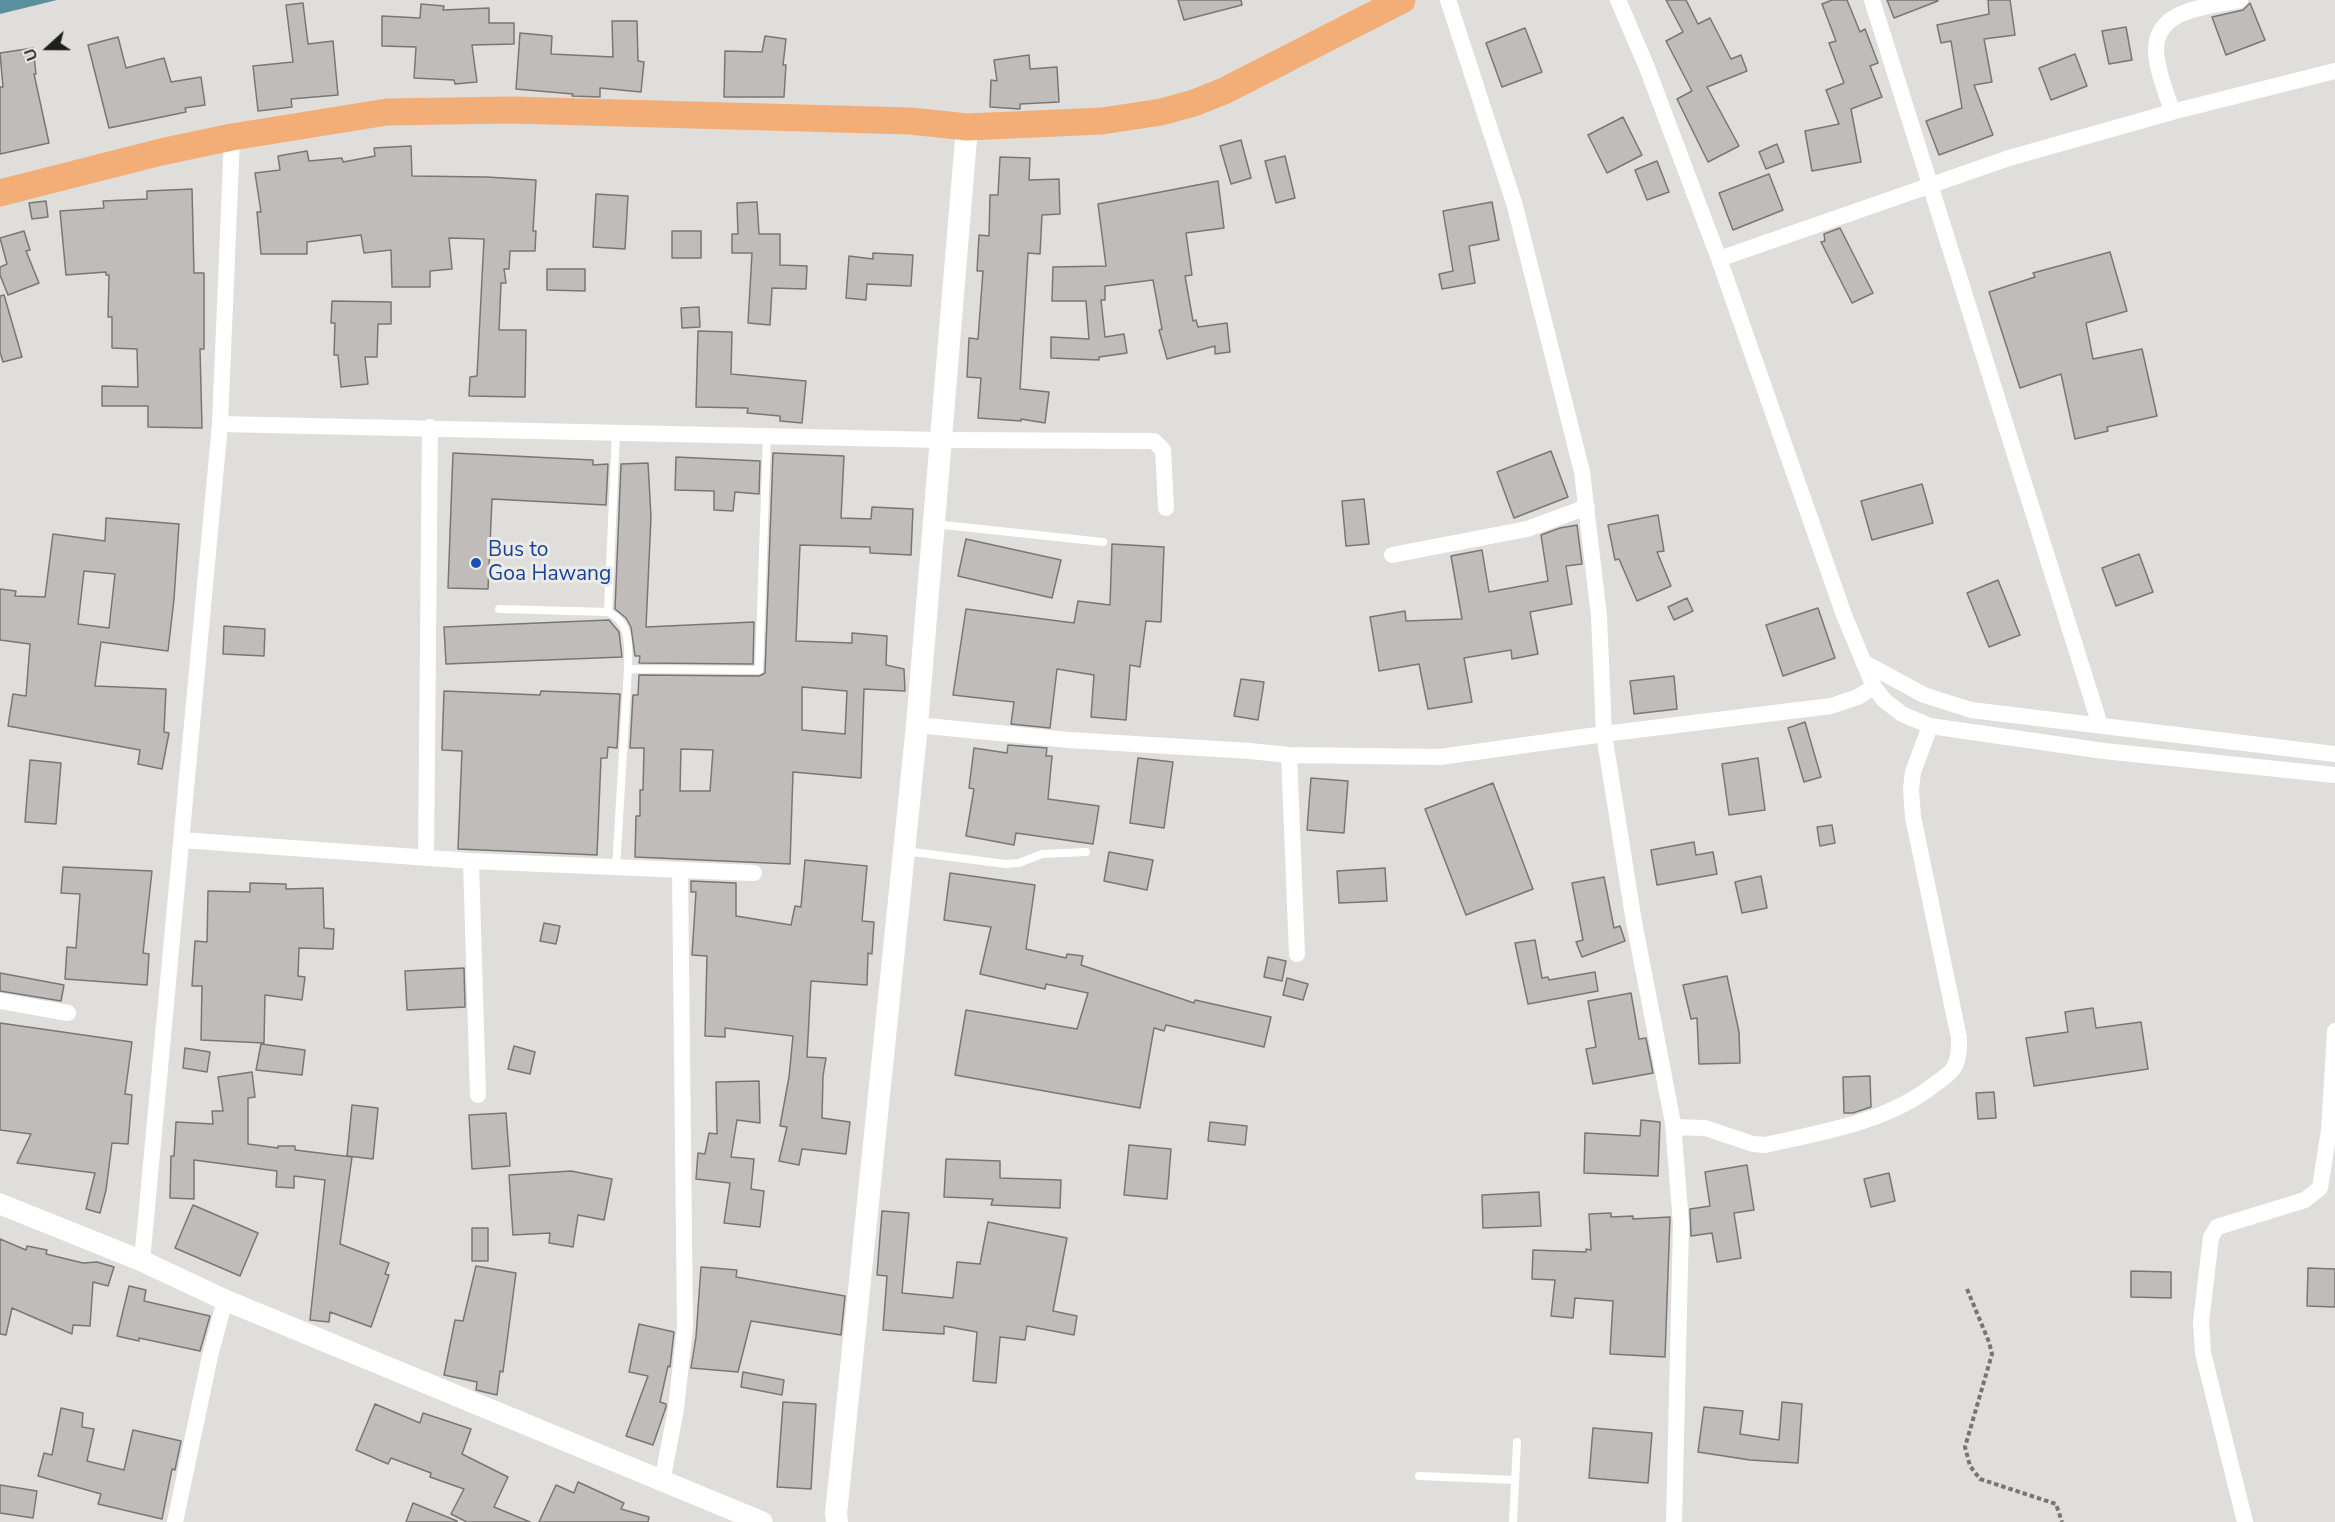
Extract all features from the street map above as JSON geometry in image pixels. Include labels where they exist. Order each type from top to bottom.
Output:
[{"type":"highway","points":[[0,193],[161,152],[232,137],[378,114],[424,110],[512,110],[887,121],[968,127],[1123,119],[1194,103],[1402,0]]},
{"type":"main road","points":[[835,1519],[917,725],[968,127]]},
{"type":"street","points":[[1448,0],[1518,216],[1582,472],[1599,616],[1604,734],[1634,922],[1673,1127],[1681,1224],[1674,1522]]},
{"type":"street","points":[[1618,0],[1646,65],[1719,259],[1805,508],[1863,662],[1874,687],[1884,700],[1902,714],[1930,726],[2104,751],[2335,775]]},
{"type":"street","points":[[1872,0],[2100,725]]},
{"type":"street","points":[[2172,112],[2157,59],[2156,49],[2162,28],[2168,20],[2178,15],[2240,0]]},
{"type":"street","points":[[1719,259],[2009,158],[2172,112],[2335,71]]},
{"type":"street","points":[[142,1261],[220,424],[232,137]]},
{"type":"street","points":[[220,424],[940,440],[1154,441],[1163,450],[1166,508]]},
{"type":"street","points":[[426,858],[430,427]]},
{"type":"street","points":[[1392,555],[1527,530],[1587,507]]},
{"type":"street","points":[[1863,662],[1924,695],[1971,710],[2335,754]]},
{"type":"street","points":[[917,725],[1069,741],[1239,750],[1289,755],[1440,757],[1831,706],[1858,697],[1874,687]]},
{"type":"street","points":[[1673,1127],[1705,1128],[1753,1144],[1766,1145],[1878,1116],[1900,1107],[1931,1087],[1953,1069],[1958,1056],[1958,1028],[1913,817],[1911,789],[1913,772],[1930,726]]},
{"type":"street","points":[[1289,755],[1297,954]]},
{"type":"street","points":[[182,840],[471,861],[680,872],[754,873]]},
{"type":"street","points":[[471,861],[478,1095]]},
{"type":"street","points":[[662,1482],[676,1409],[685,1327],[680,872]]},
{"type":"street","points":[[0,1001],[68,1013]]},
{"type":"street","points":[[2245,1522],[2203,1353],[2200,1322],[2211,1237],[2217,1227],[2305,1200],[2320,1188],[2328,1130],[2335,1031]]},
{"type":"street","points":[[0,1204],[142,1261],[225,1300],[762,1522]]},
{"type":"street","points":[[175,1522],[210,1356],[225,1300]]},
{"type":"lane","points":[[608,612],[616,432]]},
{"type":"lane","points":[[628,669],[759,670],[767,436]]},
{"type":"lane","points":[[933,524],[1103,542]]},
{"type":"lane","points":[[499,609],[608,612],[619,618],[625,628],[628,640],[628,669],[616,869]]},
{"type":"lane","points":[[904,851],[1006,864],[1019,863],[1042,855],[1086,852]]},
{"type":"lane","points":[[1513,1522],[1517,1442]]},
{"type":"lane","points":[[1419,1476],[1515,1480]]},
{"type":"path","points":[[1967,1289],[1992,1353],[1965,1447],[1970,1466],[1980,1479],[2056,1504],[2062,1522]]},
{"type":"water","points":[[0,0],[57,0],[0,14]]},
{"type":"building","points":[[1178,0],[1241,0],[1242,5],[1184,20]]},
{"type":"building","points":[[1666,0],[1686,0],[1698,24],[1710,18],[1731,59],[1741,55],[1747,71],[1707,87],[1739,146],[1708,162],[1677,99],[1692,91],[1666,41],[1683,32]]},
{"type":"building","points":[[1832,0],[1847,0],[1860,32],[1865,29],[1878,63],[1870,66],[1882,97],[1851,109],[1861,162],[1812,171],[1805,131],[1839,124],[1826,90],[1844,83],[1829,43],[1836,41],[1822,4]]},
{"type":"building","points":[[1887,0],[1937,0],[1938,1],[1894,18]]},
{"type":"building","points":[[1988,0],[2010,0],[2015,35],[1984,39],[1992,82],[1974,85],[1993,135],[1939,155],[1926,121],[1962,108],[1951,41],[1941,43],[1937,25],[1989,14]]},
{"type":"building","points":[[303,3],[308,44],[333,41],[338,95],[291,99],[292,107],[258,111],[253,66],[293,62],[286,5]]},
{"type":"building","points":[[2250,3],[2265,40],[2226,55],[2212,17],[2243,10]]},
{"type":"building","points":[[421,4],[444,6],[443,10],[489,8],[489,23],[514,23],[514,44],[472,45],[477,82],[455,84],[454,80],[414,78],[416,47],[382,46],[382,16],[420,18]]},
{"type":"building","points":[[612,21],[637,21],[638,61],[644,62],[641,92],[600,88],[600,97],[516,89],[520,33],[552,36],[551,54],[613,57]]},
{"type":"building","points":[[2126,27],[2132,60],[2109,64],[2102,31]]},
{"type":"building","points":[[1525,28],[1542,72],[1502,87],[1486,43]]},
{"type":"building","points":[[765,36],[786,39],[783,65],[786,65],[784,97],[724,97],[725,51],[762,52]]},
{"type":"building","points":[[118,37],[126,68],[164,58],[171,82],[201,77],[205,105],[185,108],[186,112],[109,128],[88,45]]},
{"type":"building","points":[[33,48],[36,74],[34,74],[49,143],[0,154],[0,87],[3,87],[0,53]]},
{"type":"building","points":[[2075,54],[2087,86],[2051,100],[2039,68]]},
{"type":"building","points":[[1029,55],[1030,69],[1057,67],[1059,102],[1020,104],[1020,109],[990,107],[991,80],[997,81],[994,60]]},
{"type":"building","points":[[1623,117],[1642,155],[1607,173],[1588,135]]},
{"type":"building","points":[[1241,140],[1251,178],[1231,184],[1220,146]]},
{"type":"building","points":[[1777,144],[1784,162],[1766,169],[1759,152]]},
{"type":"building","points":[[411,146],[412,176],[536,180],[533,231],[536,231],[535,251],[510,251],[509,269],[504,269],[506,283],[501,283],[499,330],[526,330],[525,397],[469,396],[470,377],[477,376],[484,239],[449,238],[452,269],[430,271],[430,287],[392,287],[391,250],[364,253],[361,235],[307,242],[307,254],[261,254],[257,212],[261,212],[255,173],[280,170],[278,156],[307,151],[309,161],[342,158],[343,162],[375,156],[374,148]]},
{"type":"building","points":[[1285,156],[1295,198],[1276,203],[1265,161]]},
{"type":"building","points":[[1000,157],[1030,158],[1029,180],[1059,179],[1060,214],[1042,215],[1040,254],[1028,253],[1020,389],[1049,392],[1045,423],[1021,419],[1021,421],[978,418],[981,378],[967,377],[969,338],[978,339],[983,271],[977,271],[979,235],[989,236],[990,195],[998,195]]},
{"type":"building","points":[[1657,161],[1669,192],[1647,200],[1635,170]]},
{"type":"building","points":[[1769,174],[1783,210],[1733,230],[1719,193]]},
{"type":"building","points":[[1218,181],[1224,228],[1186,233],[1192,275],[1185,276],[1193,321],[1196,320],[1198,327],[1227,323],[1230,352],[1215,354],[1215,346],[1167,359],[1159,330],[1162,329],[1153,280],[1105,286],[1105,300],[1101,300],[1105,337],[1124,334],[1127,353],[1099,357],[1099,360],[1051,358],[1051,337],[1089,339],[1086,301],[1052,301],[1053,267],[1106,266],[1098,204]]},
{"type":"building","points":[[192,189],[194,273],[204,273],[204,349],[200,349],[202,428],[148,427],[148,406],[102,406],[102,386],[138,387],[137,349],[112,348],[112,317],[108,317],[109,275],[106,275],[106,272],[66,275],[60,211],[104,208],[103,201],[147,199],[147,191]]},
{"type":"building","points":[[596,194],[628,196],[625,249],[593,247]]},
{"type":"building","points":[[46,201],[48,217],[32,219],[29,203]]},
{"type":"building","points":[[757,202],[759,234],[780,234],[780,265],[807,266],[806,289],[772,288],[770,325],[748,323],[752,253],[732,253],[732,234],[738,234],[737,203]]},
{"type":"building","points":[[1492,202],[1499,240],[1469,246],[1475,283],[1442,289],[1439,274],[1453,271],[1443,211]]},
{"type":"building","points":[[1840,228],[1873,293],[1852,303],[1821,242],[1825,241],[1824,234]]},
{"type":"building","points":[[24,231],[30,250],[26,251],[39,283],[8,295],[0,275],[0,267],[7,264],[0,238]]},
{"type":"building","points":[[672,231],[701,231],[701,258],[672,258]]},
{"type":"building","points":[[2110,252],[2127,311],[2086,323],[2093,359],[2142,349],[2157,416],[2107,427],[2108,431],[2075,439],[2061,374],[2020,388],[1989,292],[2035,277],[2033,273]]},
{"type":"building","points":[[873,253],[913,255],[911,286],[867,284],[866,300],[846,298],[849,256],[873,259]]},
{"type":"building","points":[[547,269],[585,269],[585,291],[547,290]]},
{"type":"building","points":[[4,295],[22,357],[3,362],[0,352],[0,296]]},
{"type":"building","points":[[332,301],[391,302],[391,324],[378,324],[377,357],[365,357],[368,384],[341,387],[338,355],[334,355],[335,323],[331,323]]},
{"type":"building","points":[[699,307],[700,327],[682,328],[681,308]]},
{"type":"building","points":[[698,331],[732,332],[731,374],[806,381],[802,423],[780,421],[780,416],[747,413],[748,408],[696,407]]},
{"type":"building","points":[[1551,451],[1568,497],[1514,518],[1497,472]]},
{"type":"building","points":[[453,453],[593,460],[593,465],[608,464],[606,505],[492,499],[488,589],[448,588]]},
{"type":"building","points":[[773,453],[844,456],[841,518],[871,519],[872,507],[913,509],[911,555],[870,553],[870,547],[800,545],[796,641],[852,643],[852,633],[887,636],[886,665],[904,669],[905,691],[864,689],[861,778],[793,772],[790,864],[635,857],[636,816],[640,816],[640,790],[643,790],[644,748],[630,748],[633,695],[638,695],[639,675],[759,676],[765,673]],"holes":[[[802,687],[847,691],[845,734],[802,730]],[[681,749],[713,750],[710,791],[680,791]]]},
{"type":"building","points":[[676,457],[760,461],[759,494],[735,492],[733,511],[714,510],[714,491],[675,490]]},
{"type":"building","points":[[648,463],[651,517],[646,627],[754,622],[753,664],[639,663],[640,656],[635,656],[631,627],[626,618],[615,609],[621,464]]},
{"type":"building","points":[[1922,484],[1933,523],[1872,540],[1861,501]]},
{"type":"building","points":[[1364,499],[1369,544],[1346,546],[1342,501]]},
{"type":"building","points":[[1658,515],[1664,551],[1657,552],[1671,586],[1637,601],[1619,559],[1615,560],[1608,525]]},
{"type":"building","points":[[106,518],[179,524],[168,651],[101,642],[95,686],[166,689],[164,732],[169,733],[162,769],[138,764],[140,750],[8,726],[13,694],[26,696],[30,644],[0,640],[0,589],[16,591],[15,596],[45,597],[53,534],[105,541]],"holes":[[[84,571],[115,574],[109,628],[78,624]]]},
{"type":"building","points":[[1577,525],[1582,564],[1566,566],[1572,604],[1530,612],[1538,654],[1512,659],[1511,650],[1464,658],[1472,702],[1428,709],[1419,664],[1379,671],[1370,617],[1405,611],[1406,621],[1462,619],[1451,556],[1482,550],[1489,592],[1548,581],[1541,535]]},
{"type":"building","points":[[966,539],[1061,560],[1052,598],[958,576]]},
{"type":"building","points":[[1112,544],[1164,547],[1161,622],[1146,621],[1140,667],[1130,665],[1126,720],[1091,717],[1094,675],[1057,669],[1050,728],[1011,724],[1014,702],[953,695],[966,609],[1074,623],[1078,601],[1110,605]]},
{"type":"building","points":[[2139,554],[2153,592],[2116,606],[2102,568]]},
{"type":"building","points":[[1998,580],[2020,635],[1989,647],[1967,593]]},
{"type":"building","points":[[1687,598],[1693,611],[1674,620],[1668,607]]},
{"type":"building","points":[[1818,608],[1835,658],[1783,676],[1766,625]]},
{"type":"building","points":[[609,620],[619,632],[622,657],[446,664],[444,627]]},
{"type":"building","points":[[224,626],[265,629],[264,656],[223,654]]},
{"type":"building","points":[[1674,676],[1677,709],[1634,714],[1630,681]]},
{"type":"building","points":[[1241,679],[1264,682],[1258,720],[1234,716]]},
{"type":"building","points":[[444,691],[540,695],[541,691],[620,694],[617,748],[608,747],[607,758],[601,758],[597,855],[458,849],[462,751],[442,750]]},
{"type":"building","points":[[1805,722],[1821,777],[1804,782],[1788,728]]},
{"type":"building","points":[[1008,745],[1047,748],[1046,756],[1052,756],[1048,799],[1099,806],[1093,844],[1016,833],[1014,845],[966,836],[974,789],[969,788],[974,748],[1007,753]]},
{"type":"building","points":[[1138,758],[1173,762],[1164,828],[1130,823]]},
{"type":"building","points":[[1758,758],[1765,810],[1729,815],[1722,764]]},
{"type":"building","points":[[30,760],[61,763],[56,824],[25,822]]},
{"type":"building","points":[[1311,778],[1348,781],[1344,833],[1307,830]]},
{"type":"building","points":[[1493,783],[1533,889],[1466,915],[1425,809]]},
{"type":"building","points":[[1832,825],[1835,843],[1820,846],[1817,827]]},
{"type":"building","points":[[1694,842],[1696,855],[1713,852],[1717,874],[1657,885],[1651,850]]},
{"type":"building","points":[[1109,852],[1153,860],[1147,890],[1104,881]]},
{"type":"building","points":[[805,860],[867,866],[862,921],[874,922],[872,954],[868,953],[867,985],[811,981],[807,1057],[826,1058],[822,1118],[850,1122],[846,1154],[802,1149],[799,1165],[779,1161],[787,1127],[780,1126],[789,1077],[793,1036],[725,1028],[725,1037],[705,1036],[707,956],[692,955],[696,892],[691,892],[691,881],[736,883],[736,916],[791,925],[795,906],[801,907]]},
{"type":"building","points":[[63,867],[152,871],[143,953],[149,954],[147,985],[65,979],[67,947],[76,948],[80,894],[61,893]]},
{"type":"building","points":[[1385,868],[1387,901],[1339,903],[1337,871]]},
{"type":"building","points":[[950,873],[1035,885],[1026,949],[1066,958],[1067,954],[1083,956],[1081,965],[1194,1003],[1195,1000],[1271,1017],[1264,1047],[1166,1025],[1164,1031],[1154,1028],[1140,1108],[955,1075],[966,1010],[1077,1029],[1088,993],[1046,984],[1045,989],[980,974],[991,927],[944,920]]},
{"type":"building","points":[[1761,876],[1767,908],[1742,913],[1735,882]]},
{"type":"building","points":[[1604,877],[1614,928],[1620,926],[1625,941],[1582,957],[1576,942],[1583,940],[1572,883]]},
{"type":"building","points":[[250,883],[286,884],[286,889],[323,888],[324,928],[334,929],[333,949],[299,948],[298,976],[305,977],[302,1000],[265,995],[264,1043],[201,1040],[202,986],[192,986],[195,941],[207,942],[208,891],[250,892]]},
{"type":"building","points":[[544,923],[560,926],[556,944],[540,941]]},
{"type":"building","points":[[1535,940],[1542,978],[1548,977],[1549,980],[1595,972],[1598,991],[1528,1004],[1515,943]]},
{"type":"building","points":[[1268,957],[1286,961],[1282,981],[1264,977]]},
{"type":"building","points":[[464,968],[465,1007],[407,1010],[405,971]]},
{"type":"building","points":[[0,973],[64,985],[61,1001],[0,991]]},
{"type":"building","points":[[1727,976],[1739,1032],[1740,1063],[1699,1064],[1697,1018],[1691,1019],[1683,985]]},
{"type":"building","points":[[1287,978],[1308,984],[1303,1000],[1283,995]]},
{"type":"building","points":[[1631,993],[1639,1039],[1646,1038],[1653,1073],[1593,1084],[1586,1049],[1596,1047],[1588,1001]]},
{"type":"building","points":[[2093,1008],[2096,1028],[2141,1022],[2148,1069],[2034,1086],[2026,1038],[2068,1032],[2065,1012]]},
{"type":"building","points":[[0,1023],[132,1042],[125,1094],[132,1095],[128,1144],[112,1143],[106,1190],[100,1213],[86,1209],[95,1173],[17,1163],[31,1134],[0,1130]]},
{"type":"building","points":[[261,1044],[305,1050],[302,1075],[256,1070]]},
{"type":"building","points":[[514,1046],[535,1052],[530,1074],[508,1069]]},
{"type":"building","points":[[185,1048],[210,1052],[207,1072],[183,1068]]},
{"type":"building","points":[[252,1072],[255,1097],[248,1098],[248,1144],[278,1148],[278,1146],[295,1146],[295,1150],[352,1157],[340,1244],[389,1263],[385,1274],[389,1275],[371,1327],[330,1312],[329,1322],[310,1320],[325,1180],[294,1176],[294,1188],[276,1187],[277,1171],[194,1160],[194,1199],[170,1198],[171,1156],[174,1156],[176,1122],[213,1124],[212,1111],[223,1111],[218,1077]]},
{"type":"building","points":[[1870,1076],[1871,1107],[1853,1113],[1844,1113],[1843,1077]]},
{"type":"building","points":[[759,1081],[760,1123],[737,1120],[731,1157],[754,1159],[751,1189],[764,1191],[760,1227],[724,1223],[730,1183],[696,1179],[698,1153],[705,1154],[709,1133],[717,1134],[716,1082]]},
{"type":"building","points":[[1994,1092],[1996,1118],[1978,1119],[1976,1093]]},
{"type":"building","points":[[352,1105],[378,1108],[373,1159],[347,1156]]},
{"type":"building","points":[[506,1113],[510,1166],[472,1169],[469,1115]]},
{"type":"building","points":[[1641,1120],[1660,1122],[1658,1176],[1584,1173],[1585,1133],[1640,1136]]},
{"type":"building","points":[[1210,1122],[1247,1126],[1245,1145],[1208,1141]]},
{"type":"building","points":[[1129,1145],[1171,1149],[1167,1199],[1124,1195]]},
{"type":"building","points":[[946,1159],[1000,1161],[1000,1178],[1061,1180],[1060,1208],[991,1205],[993,1199],[944,1197]]},
{"type":"building","points":[[1747,1165],[1754,1210],[1734,1213],[1741,1258],[1717,1262],[1712,1233],[1691,1236],[1690,1209],[1710,1206],[1705,1172]]},
{"type":"building","points":[[571,1171],[612,1179],[604,1220],[578,1215],[573,1247],[549,1243],[550,1233],[513,1235],[509,1175]]},
{"type":"building","points":[[1889,1173],[1895,1201],[1871,1207],[1864,1179]]},
{"type":"building","points":[[1539,1192],[1541,1226],[1483,1228],[1482,1195]]},
{"type":"building","points":[[193,1205],[258,1233],[240,1276],[175,1248]]},
{"type":"building","points":[[882,1211],[909,1213],[902,1293],[953,1298],[957,1262],[980,1264],[988,1222],[1067,1238],[1053,1311],[1077,1316],[1074,1335],[1027,1326],[1025,1340],[1000,1337],[996,1383],[973,1381],[977,1332],[944,1326],[944,1334],[883,1330],[887,1276],[877,1275]]},
{"type":"building","points":[[1611,1213],[1611,1217],[1633,1216],[1633,1219],[1670,1217],[1665,1357],[1610,1354],[1613,1301],[1575,1298],[1573,1318],[1551,1316],[1555,1280],[1532,1279],[1533,1250],[1586,1252],[1586,1249],[1591,1250],[1589,1214]]},
{"type":"building","points":[[472,1228],[488,1228],[488,1261],[472,1261]]},
{"type":"building","points":[[0,1239],[26,1250],[27,1246],[47,1250],[46,1254],[83,1263],[97,1262],[114,1267],[108,1286],[93,1282],[90,1326],[73,1325],[72,1334],[12,1308],[6,1335],[0,1334]]},
{"type":"building","points":[[476,1266],[516,1273],[503,1372],[500,1371],[497,1395],[476,1390],[477,1382],[444,1375],[455,1320],[463,1321]]},
{"type":"building","points":[[701,1267],[737,1270],[736,1277],[845,1296],[841,1335],[751,1321],[738,1372],[691,1368],[696,1337]]},
{"type":"building","points":[[2308,1268],[2335,1269],[2335,1307],[2307,1306]]},
{"type":"building","points":[[2131,1271],[2171,1272],[2171,1298],[2131,1297]]},
{"type":"building","points":[[129,1286],[146,1290],[144,1301],[210,1316],[200,1351],[139,1338],[139,1341],[117,1336]]},
{"type":"building","points":[[639,1324],[674,1332],[670,1367],[668,1366],[660,1402],[666,1404],[666,1407],[653,1445],[626,1436],[648,1376],[629,1372]]},
{"type":"building","points":[[743,1372],[784,1380],[782,1395],[741,1387]]},
{"type":"building","points":[[783,1402],[816,1404],[811,1489],[777,1487]]},
{"type":"building","points":[[1782,1402],[1802,1404],[1798,1463],[1750,1460],[1698,1452],[1704,1407],[1743,1411],[1740,1434],[1779,1440]]},
{"type":"building","points":[[375,1404],[420,1423],[423,1413],[471,1429],[462,1454],[508,1477],[494,1507],[530,1522],[467,1522],[451,1514],[464,1489],[430,1477],[431,1473],[391,1458],[388,1464],[356,1450]]},
{"type":"building","points":[[61,1408],[83,1413],[82,1427],[94,1429],[87,1461],[124,1470],[133,1430],[181,1441],[175,1470],[172,1469],[162,1519],[98,1504],[101,1494],[38,1476],[44,1453],[52,1455]]},
{"type":"building","points":[[1593,1428],[1652,1433],[1648,1483],[1589,1478]]},
{"type":"building","points":[[578,1482],[624,1503],[621,1509],[649,1517],[648,1522],[539,1522],[556,1485],[574,1493]]},
{"type":"building","points":[[0,1485],[37,1491],[33,1518],[0,1513]]},
{"type":"building","points":[[413,1503],[457,1521],[457,1522],[406,1522]]},
{"type":"place","name":"Bus to Goa Hawang","points":[[476,563]]}]
